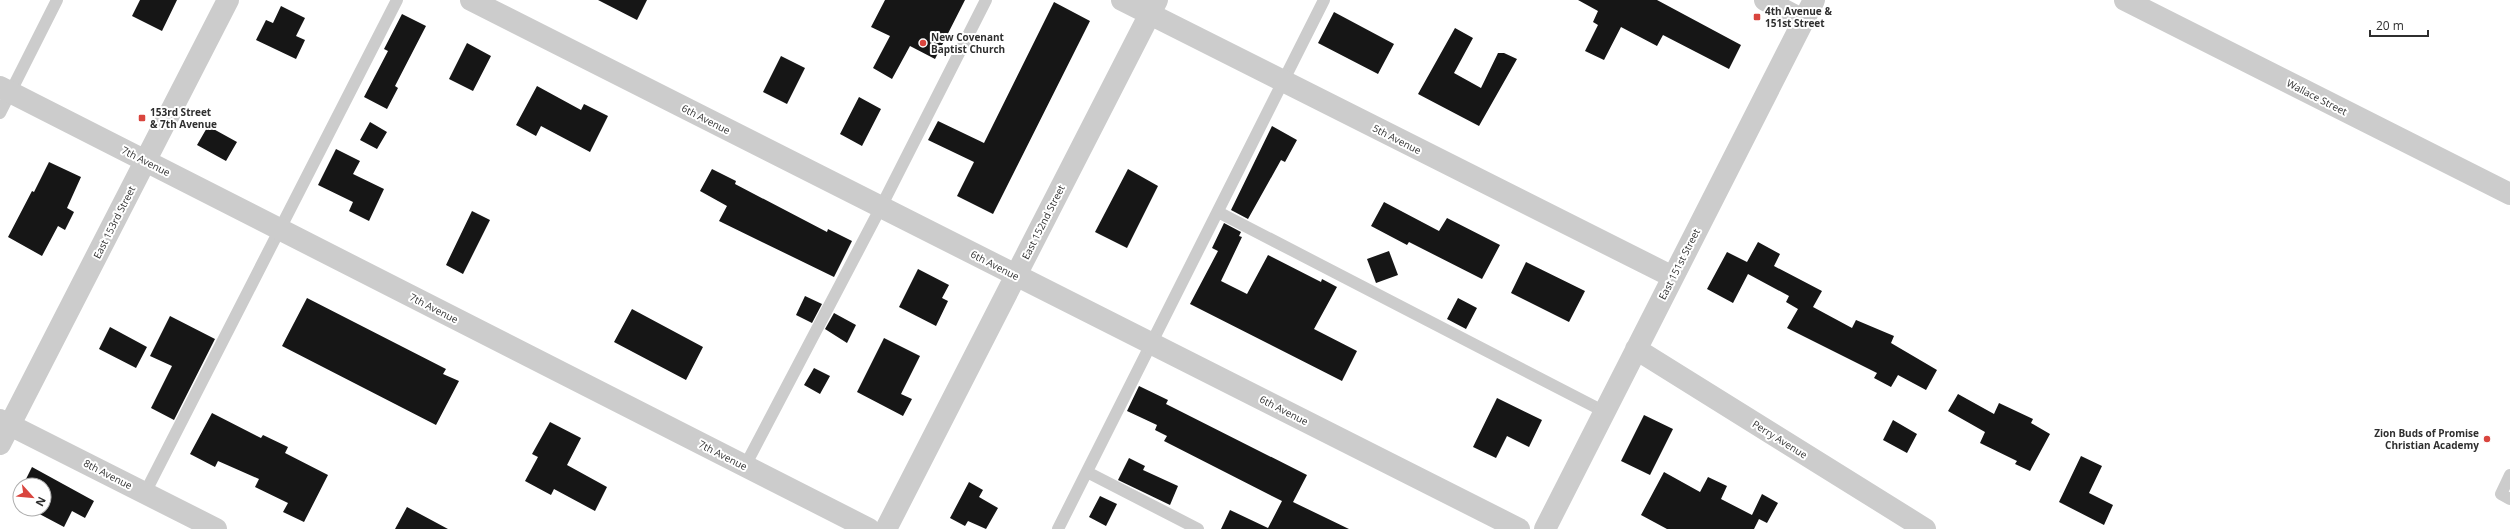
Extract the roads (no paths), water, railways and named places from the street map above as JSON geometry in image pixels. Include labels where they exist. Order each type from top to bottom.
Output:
[{"type":"street","name":"East 153rd Street","points":[[0,444],[5,423],[146,161],[228,0]]},
{"type":"street","name":"6th Avenue","points":[[471,0],[1519,529]]},
{"type":"street","name":"5th Avenue","points":[[1122,0],[1153,7],[1283,81],[1673,277]]},
{"type":"street","points":[[1764,0],[1803,20]]},
{"type":"street","name":"East 151st Street","points":[[1545,529],[1814,0]]},
{"type":"street","name":"Wallace Street","points":[[2125,0],[2510,194]]},
{"type":"street","name":"East 152nd Street","points":[[886,529],[1153,7]]},
{"type":"street","name":"7th Avenue","points":[[5,90],[869,529]]},
{"type":"street","name":"Perry Avenue","points":[[1636,349],[1925,529]]},
{"type":"street","name":"8th Avenue","points":[[5,423],[216,529]]},
{"type":"lane","points":[[0,113],[5,90],[57,0]]},
{"type":"lane","points":[[145,493],[397,0]]},
{"type":"lane","points":[[745,466],[881,207],[986,0]]},
{"type":"lane","points":[[1058,529],[1324,0]]},
{"type":"lane","points":[[1218,212],[1604,412]]},
{"type":"lane","points":[[1087,472],[1198,529]]},
{"type":"lane","points":[[2510,475],[2501,494],[2510,499]]},
{"type":"place","name":"4th Avenue & 151st Street","points":[[1757,17]]},
{"type":"place","name":"New Covenant Baptist Church","points":[[923,43]]},
{"type":"place","name":"153rd Street & 7th Avenue","points":[[142,118]]},
{"type":"place","name":"Zion Buds of Promise Christian Academy","points":[[2487,439]]}]
